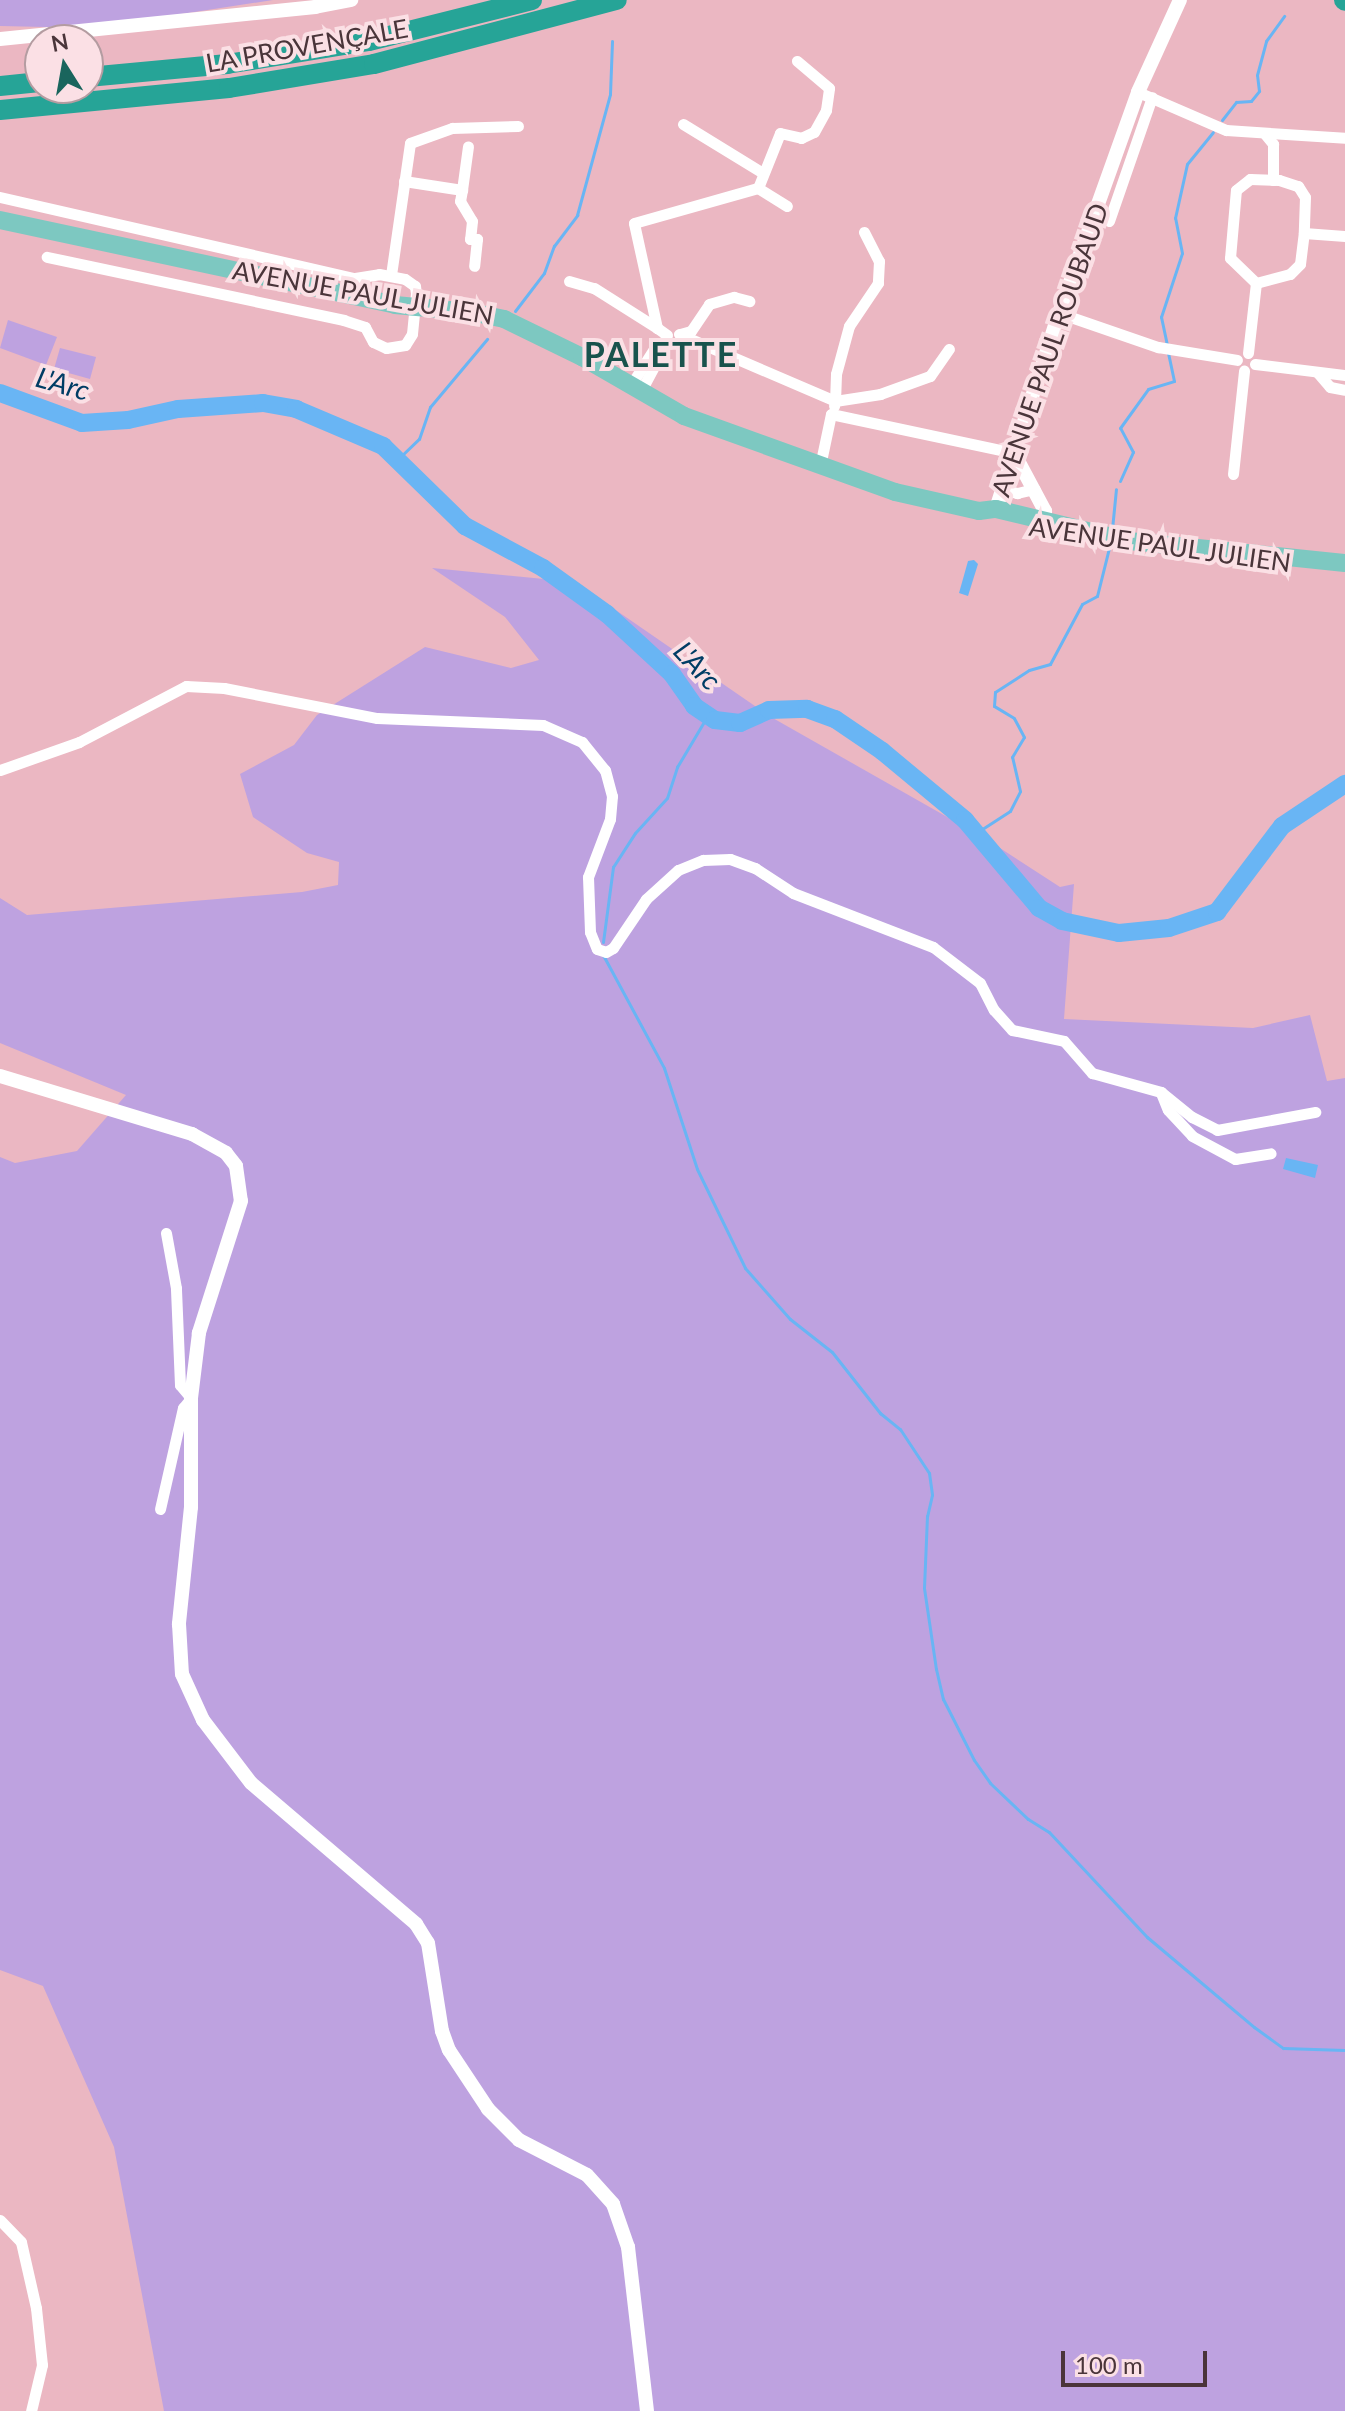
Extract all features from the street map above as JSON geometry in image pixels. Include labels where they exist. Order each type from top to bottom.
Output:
[{"type":"highway","name":"LA PROVENÇALE","points":[[104,76],[227,64],[369,41],[532,0]]},
{"type":"highway","name":"LA PROVENÇALE","points":[[0,110],[229,88],[374,64],[617,0]]},
{"type":"highway","points":[[0,86],[24,84]]},
{"type":"main road","name":"AVENUE PAUL JULIEN","points":[[0,220],[414,308],[471,312],[504,319],[684,416],[895,492],[1128,543],[1345,566]]},
{"type":"main road","name":"AVENUE PAUL JULIEN","points":[[994,516],[1045,520],[1109,539]]},
{"type":"street","points":[[0,39],[315,7],[351,0]]},
{"type":"street","name":"AVENUE PAUL ROUBAUD","points":[[994,516],[1059,313],[1110,194],[1180,0]]},
{"type":"street","points":[[758,188],[780,133],[801,138],[814,132],[830,98],[827,84],[797,61]]},
{"type":"street","points":[[1145,94],[1226,130],[1345,138]]},
{"type":"street","points":[[683,124],[763,173]]},
{"type":"street","points":[[391,275],[407,150],[414,140],[452,128],[518,126]]},
{"type":"street","points":[[1265,134],[1273,144],[1273,180]]},
{"type":"street","points":[[468,146],[460,201],[472,221],[470,239],[477,239],[474,266]]},
{"type":"street","points":[[1250,179],[1298,186],[1305,197],[1300,264],[1290,274],[1256,283],[1230,258],[1236,190],[1250,179]]},
{"type":"street","points":[[404,181],[462,190]]},
{"type":"street","points":[[636,388],[665,346],[666,335],[634,223],[758,188],[787,206]]},
{"type":"street","name":"AVENUE PAUL ROUBAUD","points":[[1109,221],[1110,194]]},
{"type":"street","points":[[0,197],[355,278],[391,275],[415,286],[412,334],[405,345],[386,348],[373,342],[365,327],[47,257]]},
{"type":"street","points":[[820,466],[835,401],[836,374],[849,326],[878,283],[879,261],[864,232]]},
{"type":"street","points":[[1304,233],[1345,236]]},
{"type":"street","points":[[569,281],[594,288],[666,335],[835,401],[880,394],[930,376],[949,349]]},
{"type":"street","points":[[1233,474],[1249,363],[1256,283]]},
{"type":"street","points":[[666,335],[691,331],[709,304],[734,297],[749,301]]},
{"type":"street","points":[[1059,313],[1158,347],[1237,360],[1242,354],[1249,363],[1345,375]]},
{"type":"street","points":[[1317,372],[1330,387],[1345,390]]},
{"type":"street","points":[[831,414],[1014,453],[1035,489],[1045,520]]},
{"type":"street","points":[[1002,489],[1017,493],[1035,489]]},
{"type":"street","points":[[0,770],[79,742],[186,686],[224,688],[377,718],[543,725],[582,742],[605,770],[612,796],[610,819],[588,877],[590,932],[597,949],[606,952],[613,948],[646,899],[678,870],[703,860],[730,859],[755,868],[793,893],[933,947],[980,983],[994,1010],[1012,1030],[1064,1041],[1092,1073],[1161,1092],[1192,1117],[1217,1130],[1315,1112]]},
{"type":"street","points":[[0,1076],[192,1134],[226,1153],[236,1166],[241,1201],[199,1333],[191,1398],[191,1507],[179,1649],[191,1697],[217,1741],[261,1792],[416,1924],[428,1943],[442,2031],[449,2050],[488,2109],[519,2140],[587,2175],[613,2204],[628,2247],[647,2411]]},
{"type":"street","points":[[1161,1092],[1168,1110],[1192,1136],[1235,1159],[1271,1153]]},
{"type":"street","points":[[166,1233],[176,1288],[180,1385],[191,1398]]},
{"type":"street","points":[[160,1509],[166,1471],[183,1408],[191,1398]]},
{"type":"street","points":[[0,2220],[21,2242],[36,2308],[42,2365],[31,2411]]},
{"type":"shaded area","points":[[0,0],[273,0],[104,26],[0,26]]},
{"type":"shaded area","points":[[8,320],[57,337],[46,365],[0,348]]},
{"type":"shaded area","points":[[60,348],[96,357],[90,379],[54,369]]},
{"type":"shaded area","points":[[432,568],[575,582],[771,717],[986,839],[1060,887],[1074,884],[1064,1019],[1253,1028],[1310,1015],[1327,1081],[1345,1078],[1345,2411],[164,2411],[114,2147],[43,1986],[0,1970],[0,1157],[15,1163],[77,1151],[126,1095],[0,1043],[0,898],[27,915],[302,892],[338,885],[339,862],[307,853],[253,817],[240,774],[294,745],[317,715],[425,647],[511,668],[539,660],[505,617]]},
{"type":"water","points":[[974,560],[978,564],[968,596],[959,593],[968,561]]},
{"type":"water","points":[[1286,1158],[1318,1165],[1315,1178],[1283,1169]]},
{"type":"waterway","points":[[1222,120],[1236,102],[1251,101],[1259,91],[1257,75],[1266,41],[1284,16]]},
{"type":"waterway","points":[[515,311],[544,273],[554,246],[577,215],[610,94],[612,41]]},
{"type":"waterway","points":[[1167,345],[1161,317],[1182,253],[1175,218],[1187,164],[1213,132]]},
{"type":"waterway","points":[[399,458],[419,439],[430,407],[487,339]]},
{"type":"waterway","points":[[1120,481],[1133,452],[1120,428],[1148,389],[1174,381],[1168,352]]},
{"type":"waterway","name":"L'Arc","points":[[0,393],[82,423],[128,420],[178,409],[263,403],[296,409],[383,446],[465,526],[543,568],[607,614],[672,674],[694,706],[715,720],[740,723],[769,710],[807,709],[835,719],[882,751],[965,820],[1039,908],[1062,921],[1119,933],[1169,928],[1217,912],[1282,826],[1345,784]]},
{"type":"waterway","points":[[1112,529],[1116,489]]},
{"type":"waterway","points":[[976,833],[1010,811],[1020,791],[1012,757],[1024,737],[1014,718],[994,706],[995,692],[1029,670],[1050,664],[1082,604],[1097,596],[1110,544]]},
{"type":"waterway","points":[[603,942],[613,867],[635,833],[667,798],[677,767],[708,715]]},
{"type":"waterway","points":[[603,955],[664,1068],[697,1169],[745,1268],[790,1319],[832,1352],[880,1413],[900,1429],[929,1473],[932,1495],[927,1516],[924,1588],[936,1669],[943,1699],[974,1760],[990,1783],[1028,1819],[1049,1832],[1147,1937],[1254,2027],[1283,2048],[1345,2050]]},
{"type":"district","name":"PALETTE","points":[[661,354]]}]
